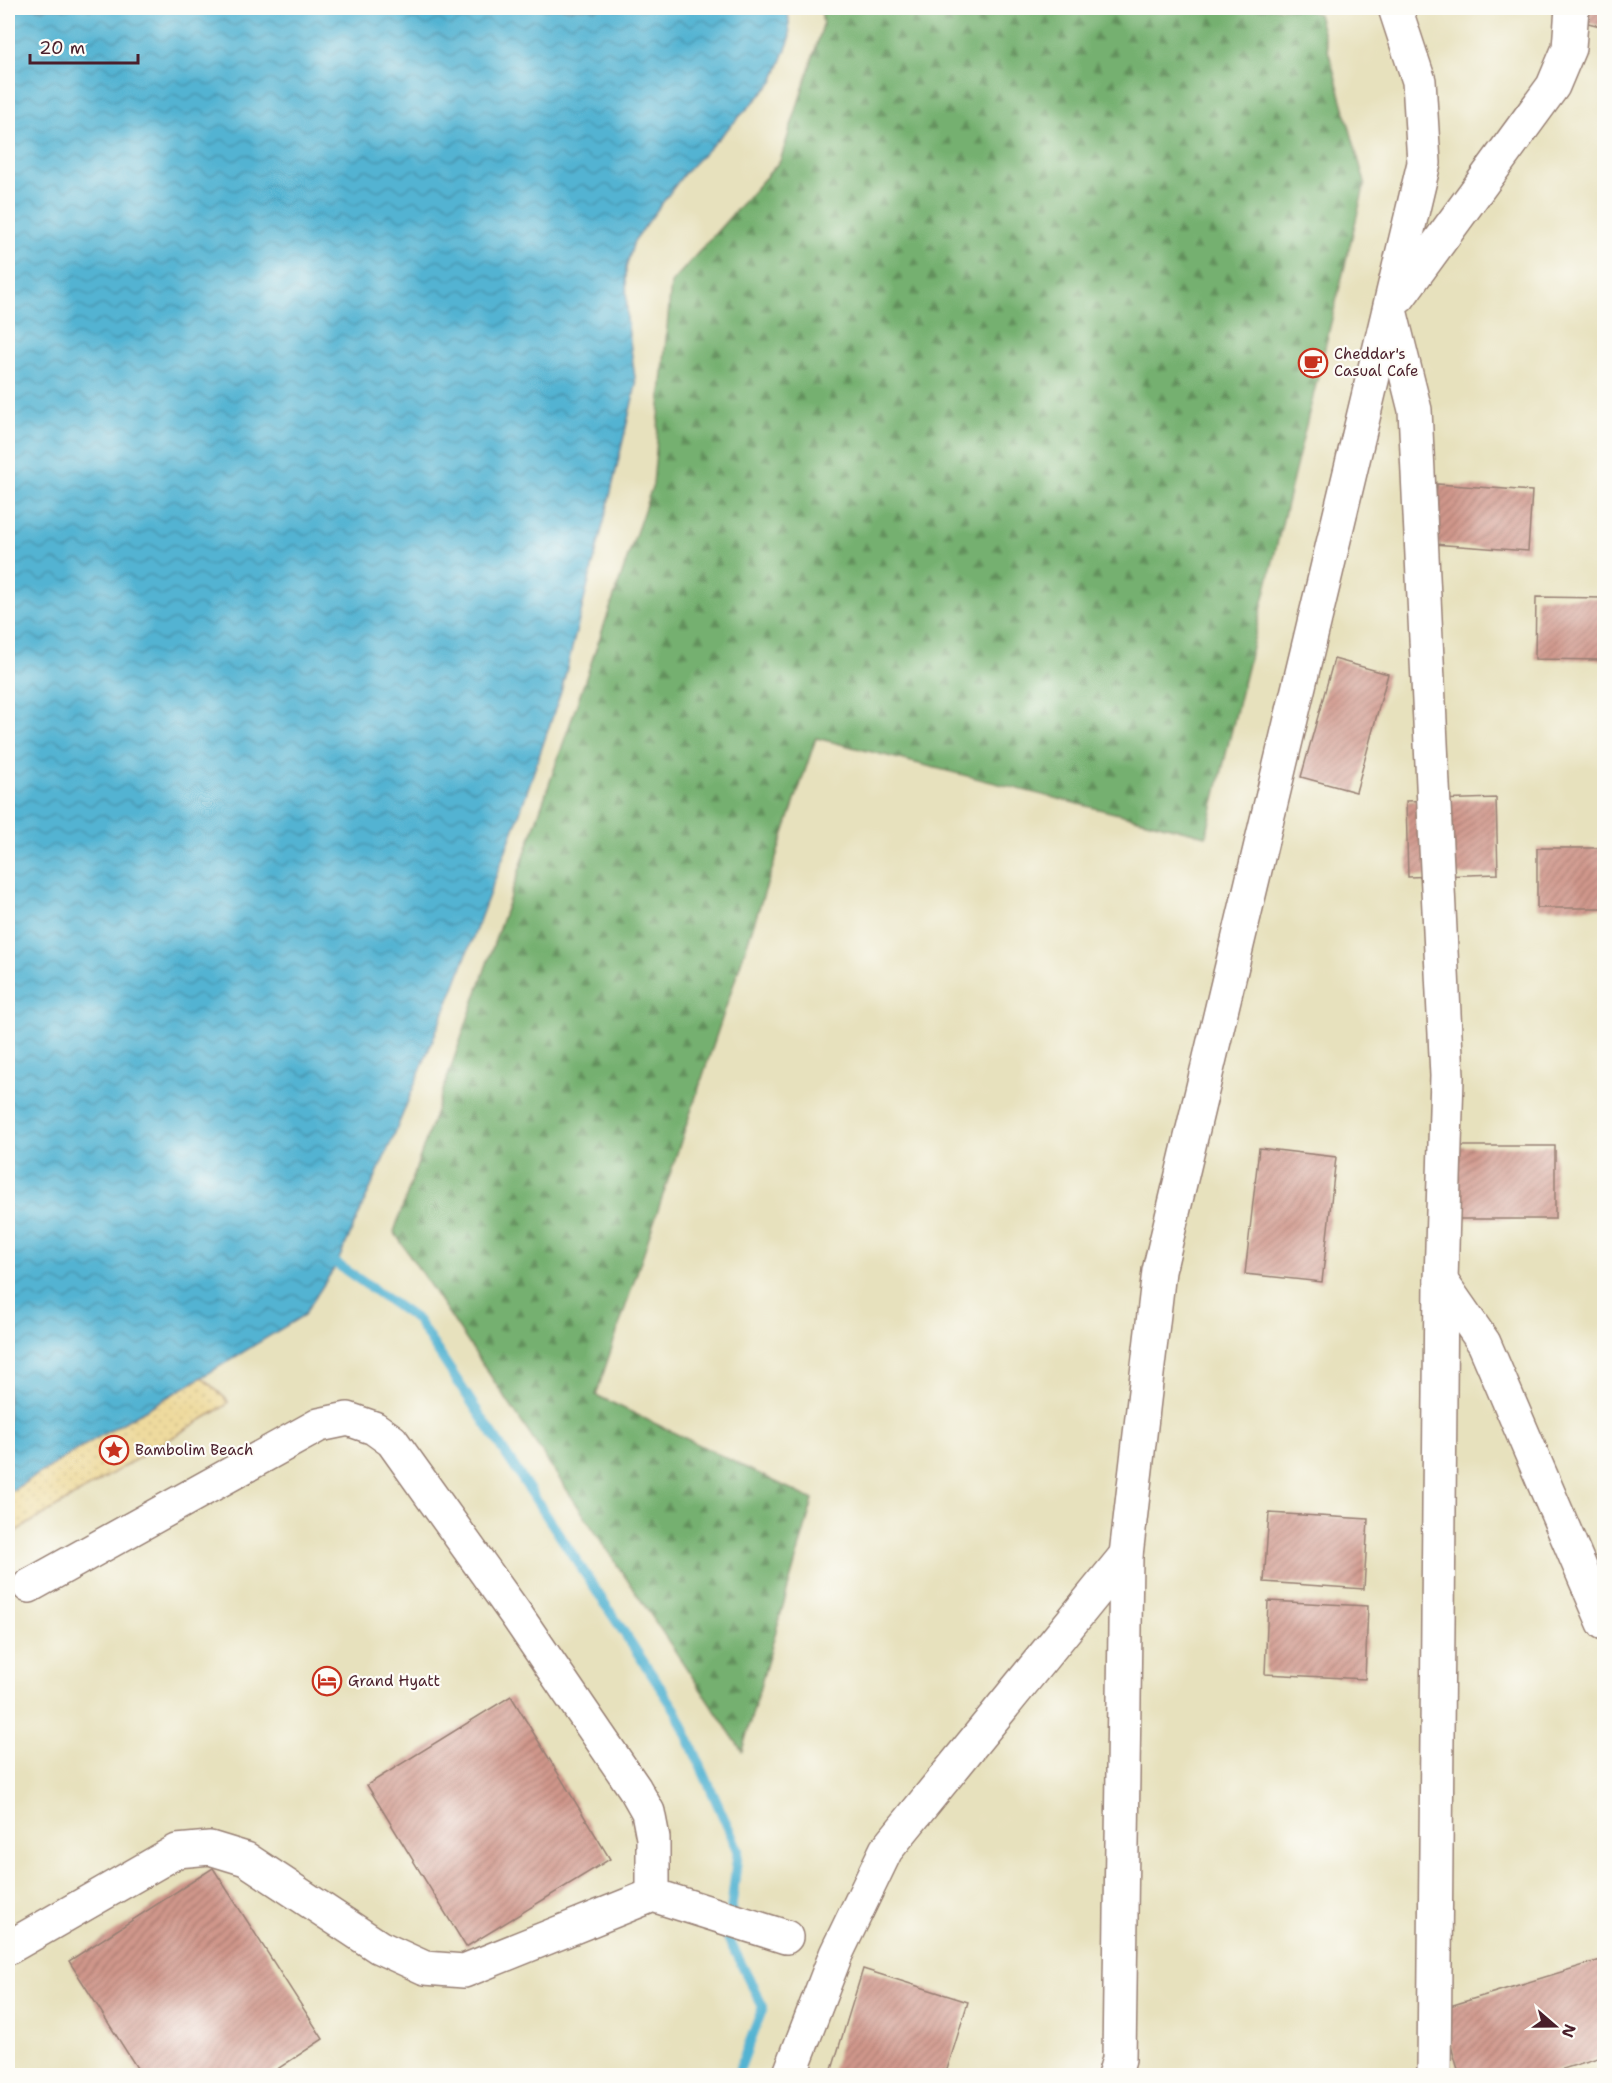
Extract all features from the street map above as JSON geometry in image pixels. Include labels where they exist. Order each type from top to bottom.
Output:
[{"type":"street","points":[[1114,2076],[1119,2059],[1126,1555],[1159,1272],[1424,163],[1419,81],[1395,8]]},
{"type":"street","points":[[1390,309],[1553,86],[1569,48],[1572,8]]},
{"type":"street","points":[[1390,309],[1415,410],[1447,1076],[1441,1281],[1434,2076]]},
{"type":"street","points":[[1441,1281],[1484,1343],[1605,1623]]},
{"type":"street","points":[[29,1586],[319,1425],[348,1419],[374,1428],[392,1441],[517,1616],[635,1789],[648,1812],[653,1838],[653,1895]]},
{"type":"street","points":[[789,2076],[836,1954],[886,1850],[1126,1555]]},
{"type":"street","points":[[8,1948],[177,1851],[210,1848],[246,1859],[379,1947],[425,1968],[464,1971],[653,1895],[786,1937]]},
{"type":"green space","points":[[821,8],[1299,8],[1318,14],[1365,183],[1206,836],[816,738],[596,1395],[813,1500],[742,1751],[394,1232],[653,484],[671,283],[780,161],[823,25]]},
{"type":"sand","name":"Bambolim Beach","points":[[202,1377],[227,1400],[225,1406],[8,1536],[8,1493],[93,1440]]},
{"type":"water","points":[[8,8],[788,8],[790,39],[773,82],[683,175],[634,241],[626,268],[627,319],[636,385],[561,692],[518,818],[455,985],[395,1133],[337,1264],[304,1315],[8,1493]]},
{"type":"building","points":[[1591,8],[1604,8],[1604,27],[1588,23]]},
{"type":"building","points":[[1437,484],[1532,491],[1528,551],[1433,544]]},
{"type":"building","points":[[1536,597],[1604,598],[1604,660],[1535,659]]},
{"type":"building","points":[[1334,659],[1388,674],[1356,792],[1301,777]]},
{"type":"building","points":[[1496,798],[1498,874],[1408,877],[1406,801]]},
{"type":"building","points":[[1537,848],[1604,848],[1604,908],[1537,908]]},
{"type":"building","points":[[1452,1146],[1555,1146],[1555,1219],[1452,1219]]},
{"type":"building","points":[[1259,1148],[1336,1157],[1322,1282],[1245,1274]]},
{"type":"building","points":[[1269,1513],[1368,1519],[1364,1589],[1264,1582]]},
{"type":"building","points":[[1268,1601],[1368,1606],[1365,1679],[1265,1674]]},
{"type":"building","points":[[511,1696],[610,1859],[466,1947],[367,1785]]},
{"type":"building","points":[[213,1868],[323,2039],[267,2076],[142,2076],[69,1961]]},
{"type":"building","points":[[1604,1959],[1604,2056],[1541,2076],[1460,2076],[1440,2009]]},
{"type":"building","points":[[863,1969],[968,2002],[945,2076],[830,2076]]},
{"type":"waterway","points":[[337,1264],[417,1320],[676,1711],[738,1850],[728,1938],[763,2007],[737,2076]]},
{"type":"place","name":"Cheddar's Casual Cafe","points":[[1313,363]]},
{"type":"place","name":"Bambolim Beach","points":[[114,1450]]},
{"type":"place","name":"Grand Hyatt","points":[[327,1681]]}]
